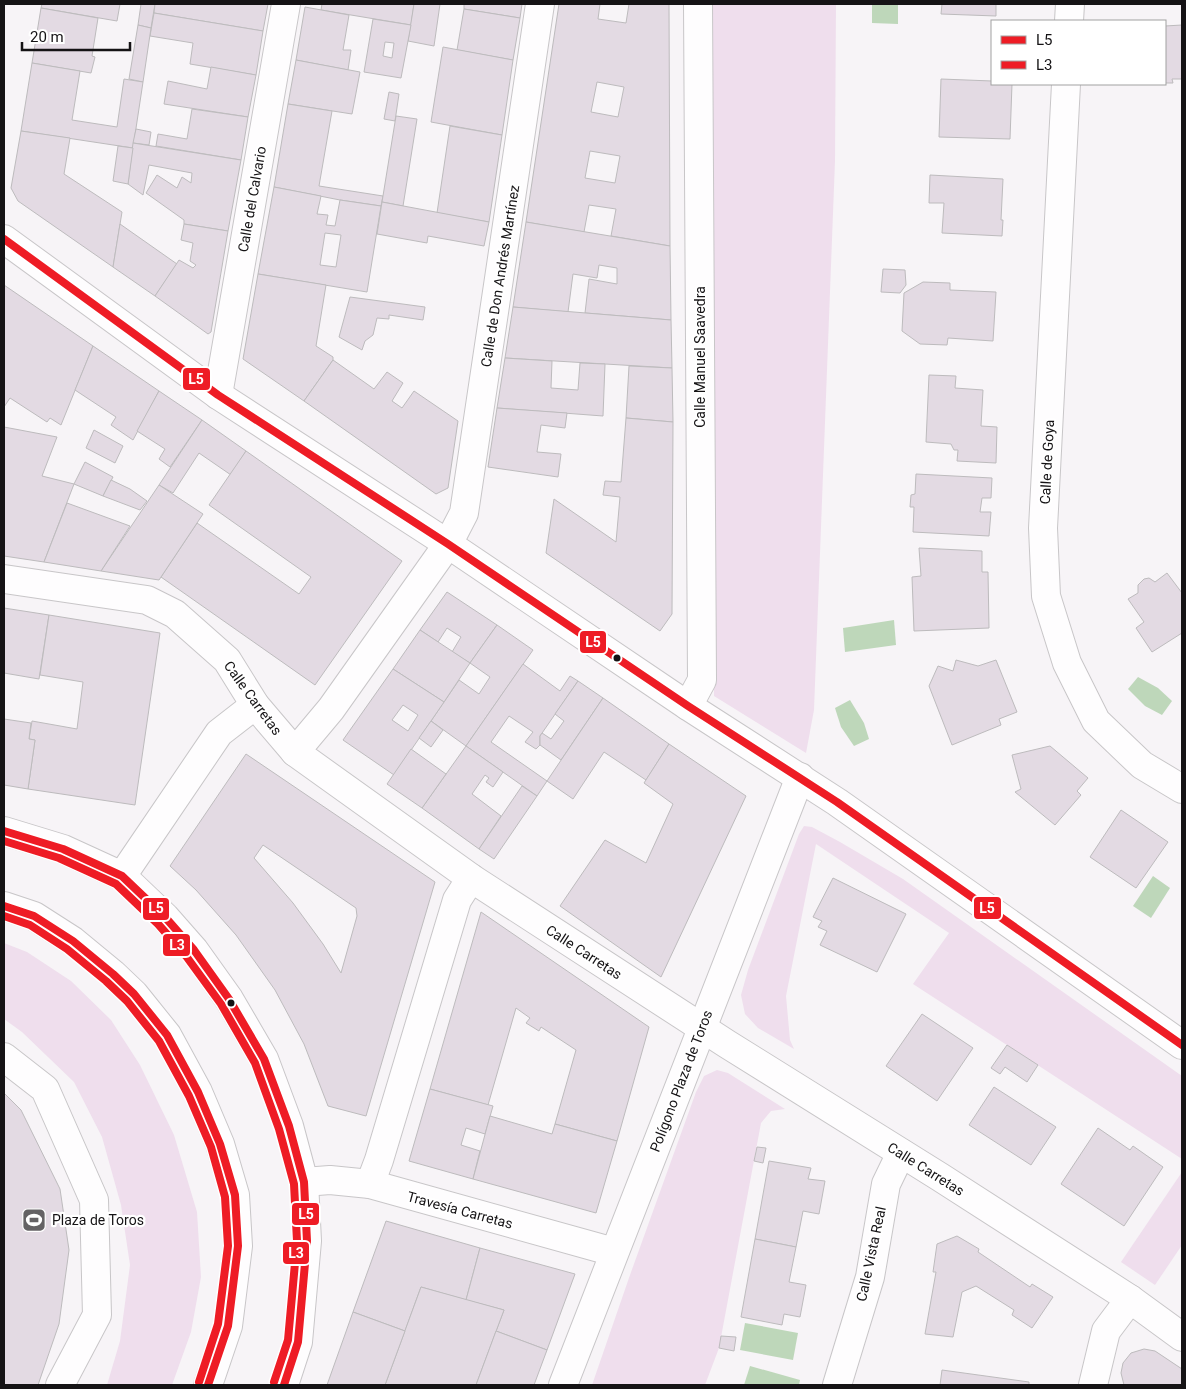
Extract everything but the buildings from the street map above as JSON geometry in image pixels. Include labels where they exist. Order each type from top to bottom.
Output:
[{"type":"street","name":"Calle del Calvario","points":[[218,394],[286,4]]},
{"type":"street","name":"Calle de Don Andrés Martínez","points":[[295,752],[331,709],[448,544],[464,513],[540,4]]},
{"type":"street","name":"Calle Manuel Saavedra","points":[[688,706],[702,680],[698,4]]},
{"type":"street","points":[[1069,20],[1070,4]]},
{"type":"street","name":"Calle de Goya","points":[[1066,85],[1043,528],[1046,596],[1067,663],[1096,721],[1142,765],[1182,789]]},
{"type":"street","points":[[4,239],[218,394],[448,544],[688,706],[854,813],[1182,1044]]},
{"type":"street","name":"Calle Carretas","points":[[4,579],[147,600],[175,614],[227,660],[255,705],[295,752],[471,878],[701,1027],[1130,1299],[1182,1337]]},
{"type":"street","points":[[122,876],[219,733],[255,705]]},
{"type":"street","name":"Polígono Plaza de Toros","points":[[563,1385],[701,1027],[800,778]]},
{"type":"street","points":[[4,831],[63,849],[122,876],[171,924],[194,950],[229,999],[264,1059],[289,1126],[304,1182],[307,1241],[298,1342],[284,1385]]},
{"type":"street","points":[[370,1184],[379,1160],[457,900],[471,878]]},
{"type":"street","points":[[4,906],[34,916],[73,941],[134,994],[167,1035],[198,1092],[220,1144],[235,1195],[238,1246],[228,1326],[208,1385]]},
{"type":"street","points":[[4,1057],[45,1089],[94,1200],[97,1315],[60,1385]]},
{"type":"street","name":"Calle Vista Real","points":[[836,1385],[870,1276],[886,1184],[901,1153]]},
{"type":"street","name":"Travesía Carretas","points":[[304,1182],[330,1180],[370,1184],[614,1252]]},
{"type":"street","points":[[1093,1385],[1106,1331],[1130,1299]]},
{"type":"shaded area","points":[[712,4],[836,4],[835,161],[814,710],[806,753],[714,696]]},
{"type":"shaded area","points":[[872,4],[898,4],[898,24],[872,23]]},
{"type":"shaded area","points":[[894,620],[896,645],[845,652],[843,628]]},
{"type":"shaded area","points":[[1138,677],[1158,688],[1172,701],[1162,715],[1145,706],[1128,689]]},
{"type":"shaded area","points":[[850,700],[864,723],[869,739],[854,746],[841,727],[835,708]]},
{"type":"shaded area","points":[[804,826],[812,827],[903,879],[1182,1076],[1182,1159],[913,984],[949,933],[816,844],[786,996],[790,1040],[794,1049],[758,1028],[745,1014],[741,995],[748,970],[799,834]]},
{"type":"shaded area","points":[[1153,876],[1170,888],[1151,918],[1133,906]]},
{"type":"shaded area","points":[[4,943],[27,952],[71,981],[111,1020],[140,1065],[174,1135],[197,1212],[201,1277],[191,1332],[172,1385],[107,1385],[120,1341],[130,1265],[121,1205],[102,1137],[74,1082],[22,1032],[4,1019]]},
{"type":"shaded area","points":[[717,1070],[728,1073],[785,1109],[771,1111],[761,1123],[719,1348],[705,1385],[592,1385],[696,1092],[704,1076]]},
{"type":"shaded area","points":[[1182,1172],[1182,1245],[1155,1285],[1121,1262]]},
{"type":"shaded area","points":[[745,1323],[798,1333],[793,1360],[740,1350]]},
{"type":"shaded area","points":[[750,1366],[800,1380],[799,1385],[744,1385]]},
{"type":"transit line","name":"L5","points":[[4,239],[218,395],[448,544],[688,706],[837,802],[1182,1045]]},
{"type":"transit line","name":"L5","points":[[4,831],[63,849],[122,876],[165,917],[194,950],[229,999],[264,1059],[289,1126],[304,1182],[307,1241],[298,1342],[284,1385]]},
{"type":"transit line","name":"L3","points":[[4,841],[59,858],[116,884],[158,924],[186,956],[221,1004],[255,1063],[279,1129],[294,1184],[297,1241],[288,1340],[274,1382]]},
{"type":"transit line","name":"L5","points":[[4,906],[34,916],[73,941],[134,994],[167,1035],[198,1092],[220,1144],[235,1195],[238,1246],[228,1326],[208,1385]]},
{"type":"transit line","name":"L3","points":[[4,916],[30,925],[67,949],[127,1001],[159,1041],[189,1096],[211,1147],[225,1197],[228,1246],[218,1324],[199,1382]]},
{"type":"place","name":"Plaza de Toros","points":[[34,1220]]}]
